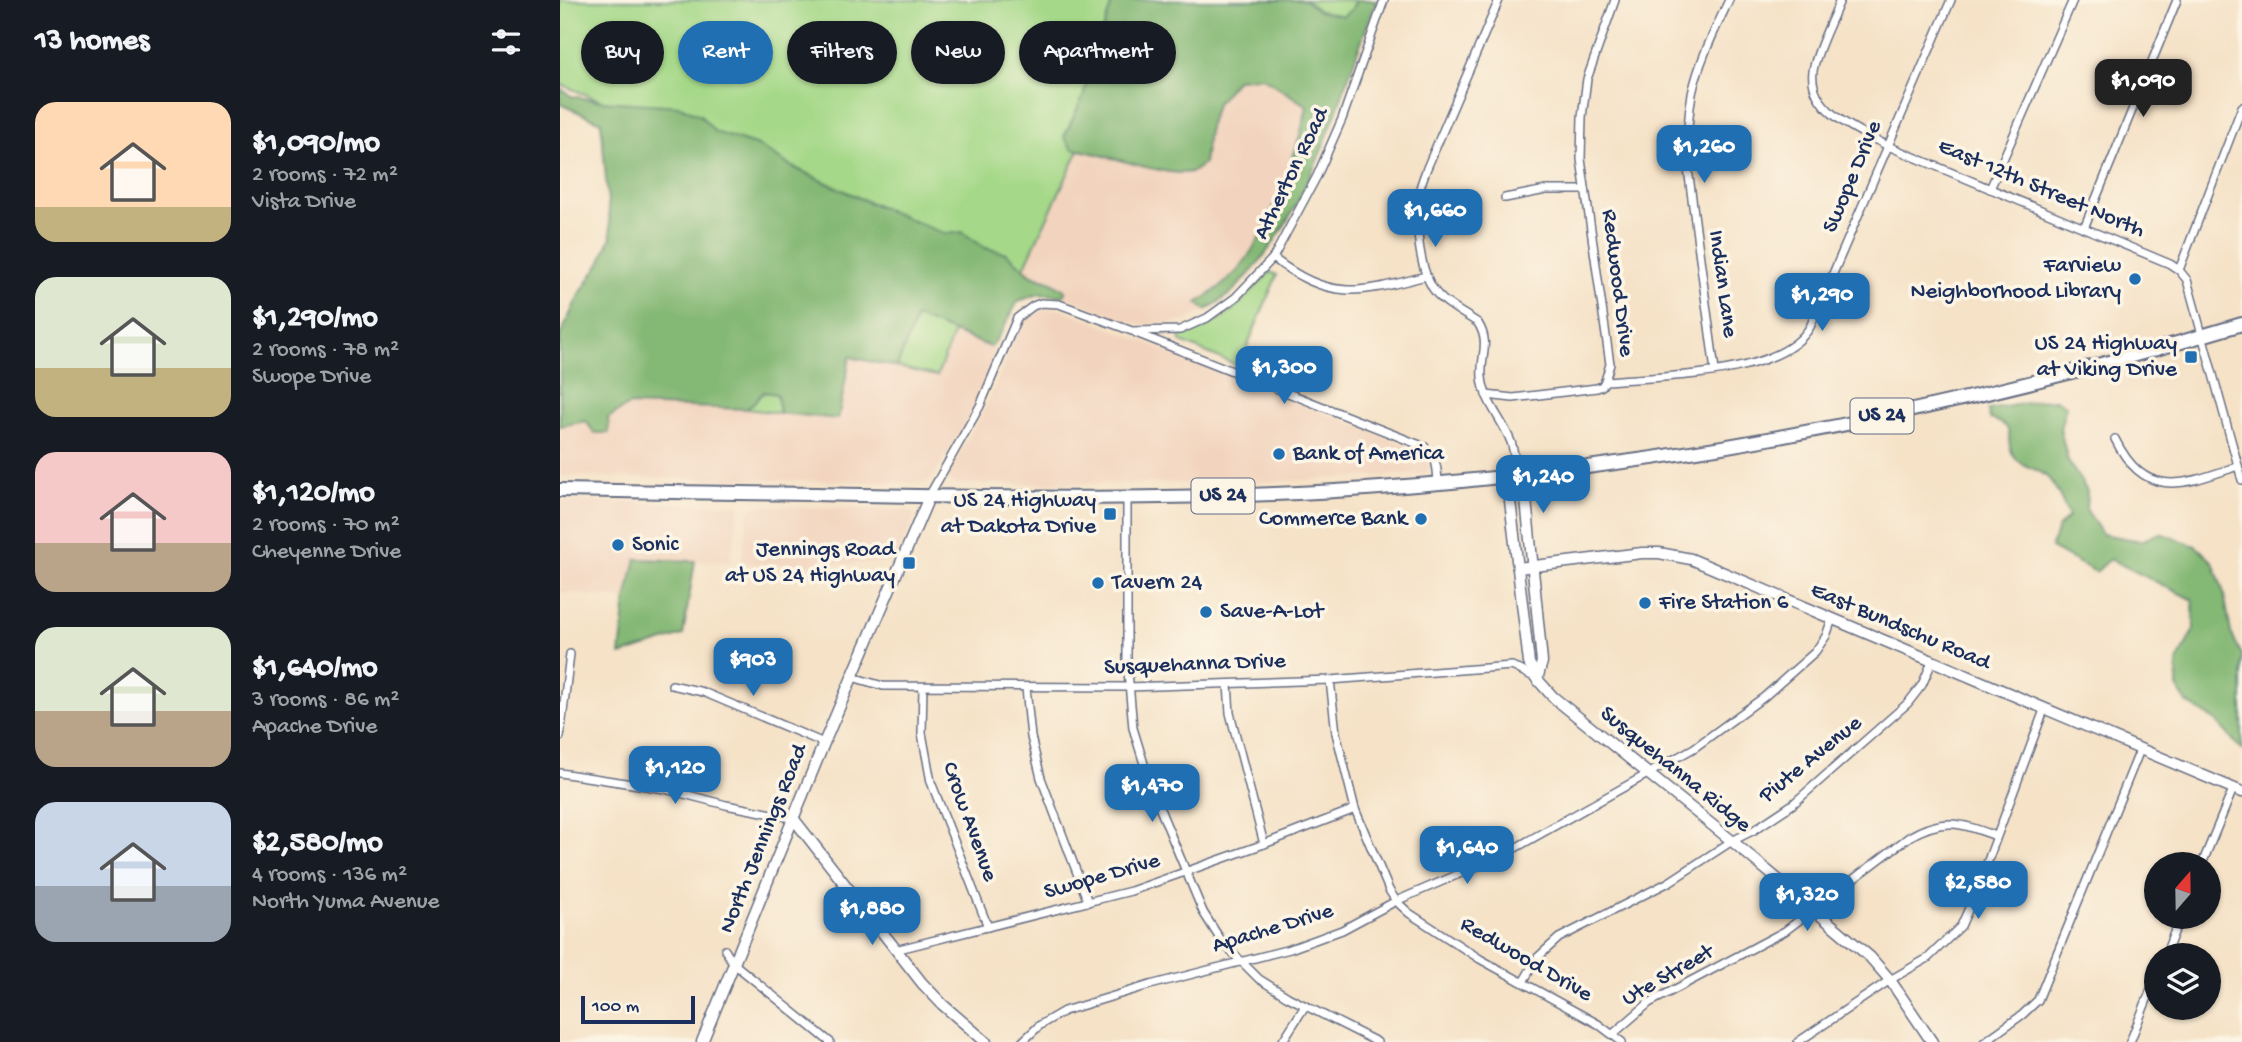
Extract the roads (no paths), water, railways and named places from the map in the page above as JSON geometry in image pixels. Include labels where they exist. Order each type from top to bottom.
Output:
[{"type":"highway","name":"US 24","points":[[560,490],[1127,498],[1267,495],[1516,475],[1679,453],[1824,428],[2021,385],[2242,324]]},
{"type":"street","name":"Atherton Road","points":[[929,497],[980,406],[1017,318],[1024,311],[1041,303],[1059,304],[1132,331],[1180,330],[1192,326],[1236,297],[1273,258],[1317,176],[1342,119],[1384,0]]},
{"type":"street","points":[[1499,0],[1427,168],[1419,192],[1417,222],[1426,276],[1439,296],[1478,323],[1482,330],[1486,344],[1481,376],[1486,395],[1511,441],[1516,475],[1525,489],[1542,662],[1537,679]]},
{"type":"street","name":"Redwood Drive","points":[[1605,381],[1610,364],[1581,159],[1582,117],[1587,79],[1615,0]]},
{"type":"street","name":"Indian Lane","points":[[1715,371],[1687,161],[1687,130],[1697,75],[1728,0]]},
{"type":"street","name":"East 12th Street North","points":[[1840,0],[1814,65],[1815,92],[1827,108],[1852,127],[1888,146],[2179,270]]},
{"type":"street","name":"Swope Drive","points":[[1486,395],[1513,398],[1597,388],[1605,381],[1740,368],[1793,347],[1805,335],[1951,0]]},
{"type":"street","points":[[1990,189],[2073,0]]},
{"type":"street","points":[[2084,228],[2177,0]]},
{"type":"street","points":[[2242,107],[2179,270],[2187,280],[2242,480]]},
{"type":"street","name":"Redwood Drive","points":[[1506,198],[1546,190],[1586,190]]},
{"type":"street","points":[[1273,258],[1311,282],[1336,290],[1366,289],[1426,276]]},
{"type":"street","points":[[1132,331],[1425,447],[1437,462],[1438,482]]},
{"type":"street","points":[[2115,439],[2122,453],[2138,471],[2152,480],[2186,483],[2238,466]]},
{"type":"street","name":"Susquehanna Ridge","points":[[1516,475],[1509,492],[1529,663],[1537,679],[1553,696],[1870,957],[1890,980],[1932,1042]]},
{"type":"street","name":"North Jennings Road","points":[[702,1042],[824,743],[929,497]]},
{"type":"street","points":[[1127,498],[1128,687],[1133,728],[1143,764],[1203,912],[1213,930],[1241,961],[1272,988],[1377,1042]]},
{"type":"street","points":[[1514,533],[1529,531]]},
{"type":"street","name":"East Bundschu Road","points":[[1518,569],[1642,553],[1691,559],[2237,791]]},
{"type":"street","name":"Apache Drive","points":[[1022,1042],[1051,1018],[1081,1005],[1290,949],[1342,930],[1396,901],[1500,856],[1694,748],[1764,697],[1815,652],[1826,636],[1832,619]]},
{"type":"street","points":[[560,737],[570,654]]},
{"type":"street","name":"Piute Avenue","points":[[1523,982],[1538,957],[1559,938],[1668,882],[1793,804],[1908,703],[1922,685],[1932,662]]},
{"type":"street","name":"Susquehanna Drive","points":[[852,677],[883,685],[923,687],[1128,687],[1330,680],[1512,666],[1537,679]]},
{"type":"street","name":"Redwood Drive","points":[[1330,680],[1336,733],[1355,809],[1396,901],[1409,913],[1480,959],[1614,1034],[1622,1042]]},
{"type":"street","points":[[1228,684],[1230,713],[1264,844]]},
{"type":"street","points":[[673,685],[703,692],[824,743]]},
{"type":"street","name":"Crow Avenue","points":[[923,687],[922,733],[931,782],[988,927]]},
{"type":"street","points":[[1026,688],[1031,737],[1041,778],[1088,902]]},
{"type":"street","points":[[1798,1042],[1890,980],[1928,958],[1961,926],[2044,710]]},
{"type":"street","points":[[1984,1042],[2022,1016],[2038,1000],[2140,750]]},
{"type":"street","points":[[560,773],[665,789],[726,805],[793,818],[894,950],[943,1005],[986,1042]]},
{"type":"street","points":[[2208,852],[2237,791]]},
{"type":"street","name":"Swope Drive","points":[[894,950],[1131,891],[1355,809]]},
{"type":"street","name":"Ute Street","points":[[1614,1034],[1649,1003],[1786,931],[1909,837],[1928,827],[1950,823],[1972,827],[1996,836]]},
{"type":"street","points":[[725,950],[733,964],[830,1042]]},
{"type":"street","points":[[1282,1042],[1305,1006]]},
{"type":"street","points":[[2130,1042],[2144,1007]]},
{"type":"place","name":"Farview Neighborhood Library","points":[[2135,279]]},
{"type":"place","name":"US 24 Highway at Viking Drive","points":[[2191,357]]},
{"type":"place","name":"Bank of America","points":[[1279,454]]},
{"type":"place","name":"US 24 Highway at Dakota Drive","points":[[1110,514]]},
{"type":"place","name":"Commerce Bank","points":[[1421,519]]},
{"type":"place","name":"Sonic","points":[[618,545]]},
{"type":"place","name":"Jennings Road at US 24 Highway","points":[[909,563]]},
{"type":"place","name":"Tavern 24","points":[[1098,583]]},
{"type":"place","name":"Fire Station 6","points":[[1645,603]]},
{"type":"place","name":"Save-A-Lot","points":[[1206,612]]}]
